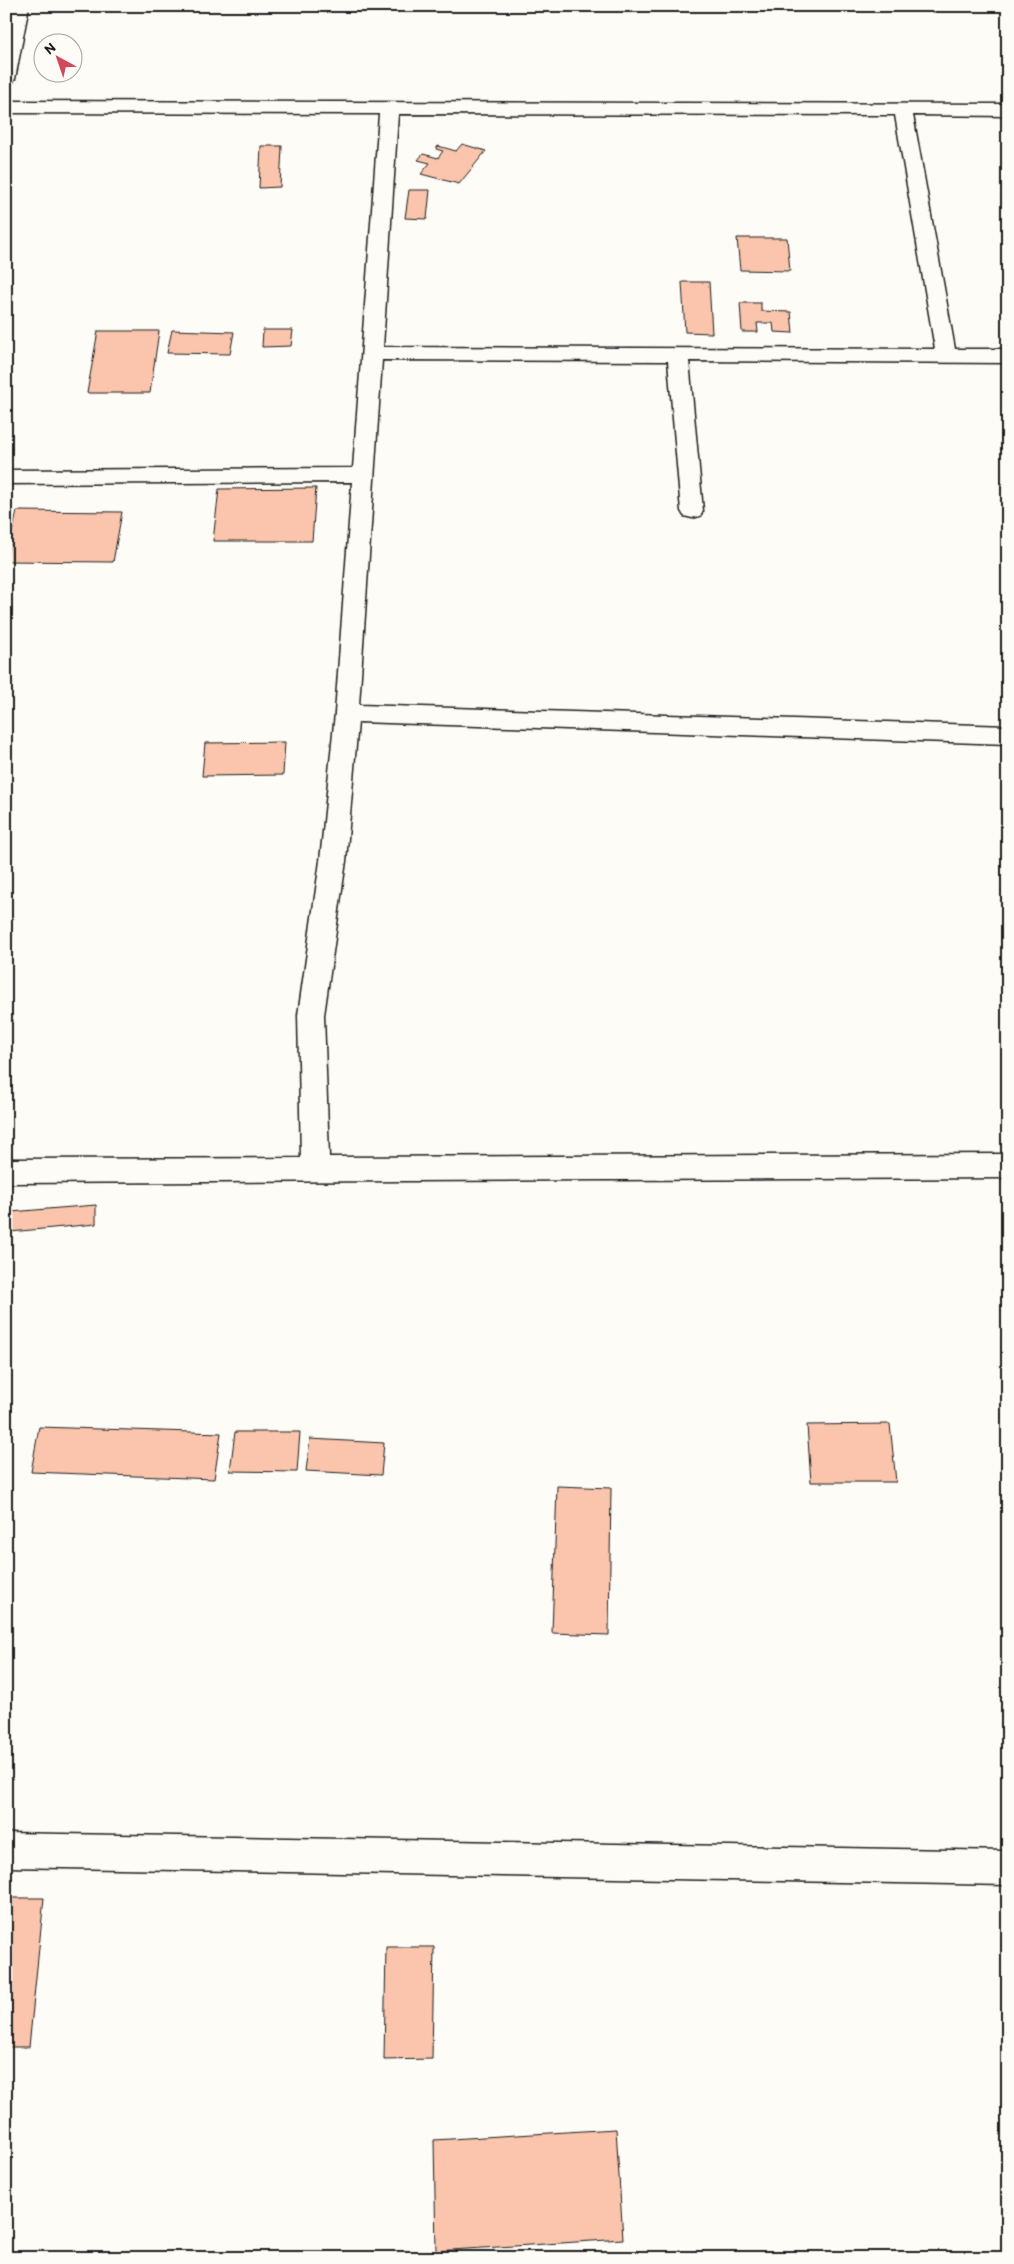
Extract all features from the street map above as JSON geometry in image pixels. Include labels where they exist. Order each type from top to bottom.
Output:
[{"type":"street","points":[[6,79],[20,6]]},
{"type":"street","points":[[6,107],[1008,110]]},
{"type":"street","points":[[316,1169],[311,1015],[333,861],[347,713],[389,108]]},
{"type":"street","points":[[903,109],[946,356]]},
{"type":"street","points":[[371,354],[1008,356]]},
{"type":"street","points":[[678,356],[692,511]]},
{"type":"street","points":[[6,477],[363,475]]},
{"type":"street","points":[[347,713],[1008,735]]},
{"type":"street","points":[[6,1172],[1008,1166]]},
{"type":"street","points":[[6,1850],[1008,1868]]},
{"type":"building","points":[[462,144],[486,151],[459,184],[421,174],[430,163],[418,160],[423,154],[438,158],[443,151],[436,149],[438,146],[456,151]]},
{"type":"building","points":[[261,146],[282,146],[280,187],[259,188]]},
{"type":"building","points":[[409,190],[430,190],[427,219],[405,218]]},
{"type":"building","points":[[737,238],[787,238],[790,271],[740,270]]},
{"type":"building","points":[[682,282],[709,282],[712,333],[685,332]]},
{"type":"building","points":[[740,303],[761,303],[761,311],[791,312],[793,333],[774,332],[773,323],[757,323],[758,332],[742,332]]},
{"type":"building","points":[[172,330],[234,332],[230,354],[167,353]]},
{"type":"building","points":[[263,330],[293,330],[291,346],[262,347]]},
{"type":"building","points":[[98,331],[159,331],[150,393],[87,393]]},
{"type":"building","points":[[316,488],[312,541],[213,541],[219,489]]},
{"type":"building","points":[[17,511],[122,512],[113,562],[6,561]]},
{"type":"building","points":[[285,742],[283,775],[202,776],[205,743]]},
{"type":"building","points":[[96,1205],[96,1224],[10,1232],[11,1212]]},
{"type":"building","points":[[890,1424],[896,1482],[811,1482],[807,1425]]},
{"type":"building","points":[[39,1427],[221,1433],[214,1479],[31,1472]]},
{"type":"building","points":[[235,1432],[300,1432],[297,1472],[230,1471]]},
{"type":"building","points":[[310,1439],[384,1443],[381,1475],[306,1471]]},
{"type":"building","points":[[557,1486],[611,1488],[609,1635],[552,1633]]},
{"type":"building","points":[[6,1898],[44,1898],[29,2047],[6,2047]]},
{"type":"building","points":[[386,1947],[434,1947],[432,2059],[384,2060]]},
{"type":"building","points":[[616,2129],[623,2239],[436,2251],[434,2140]]}]
